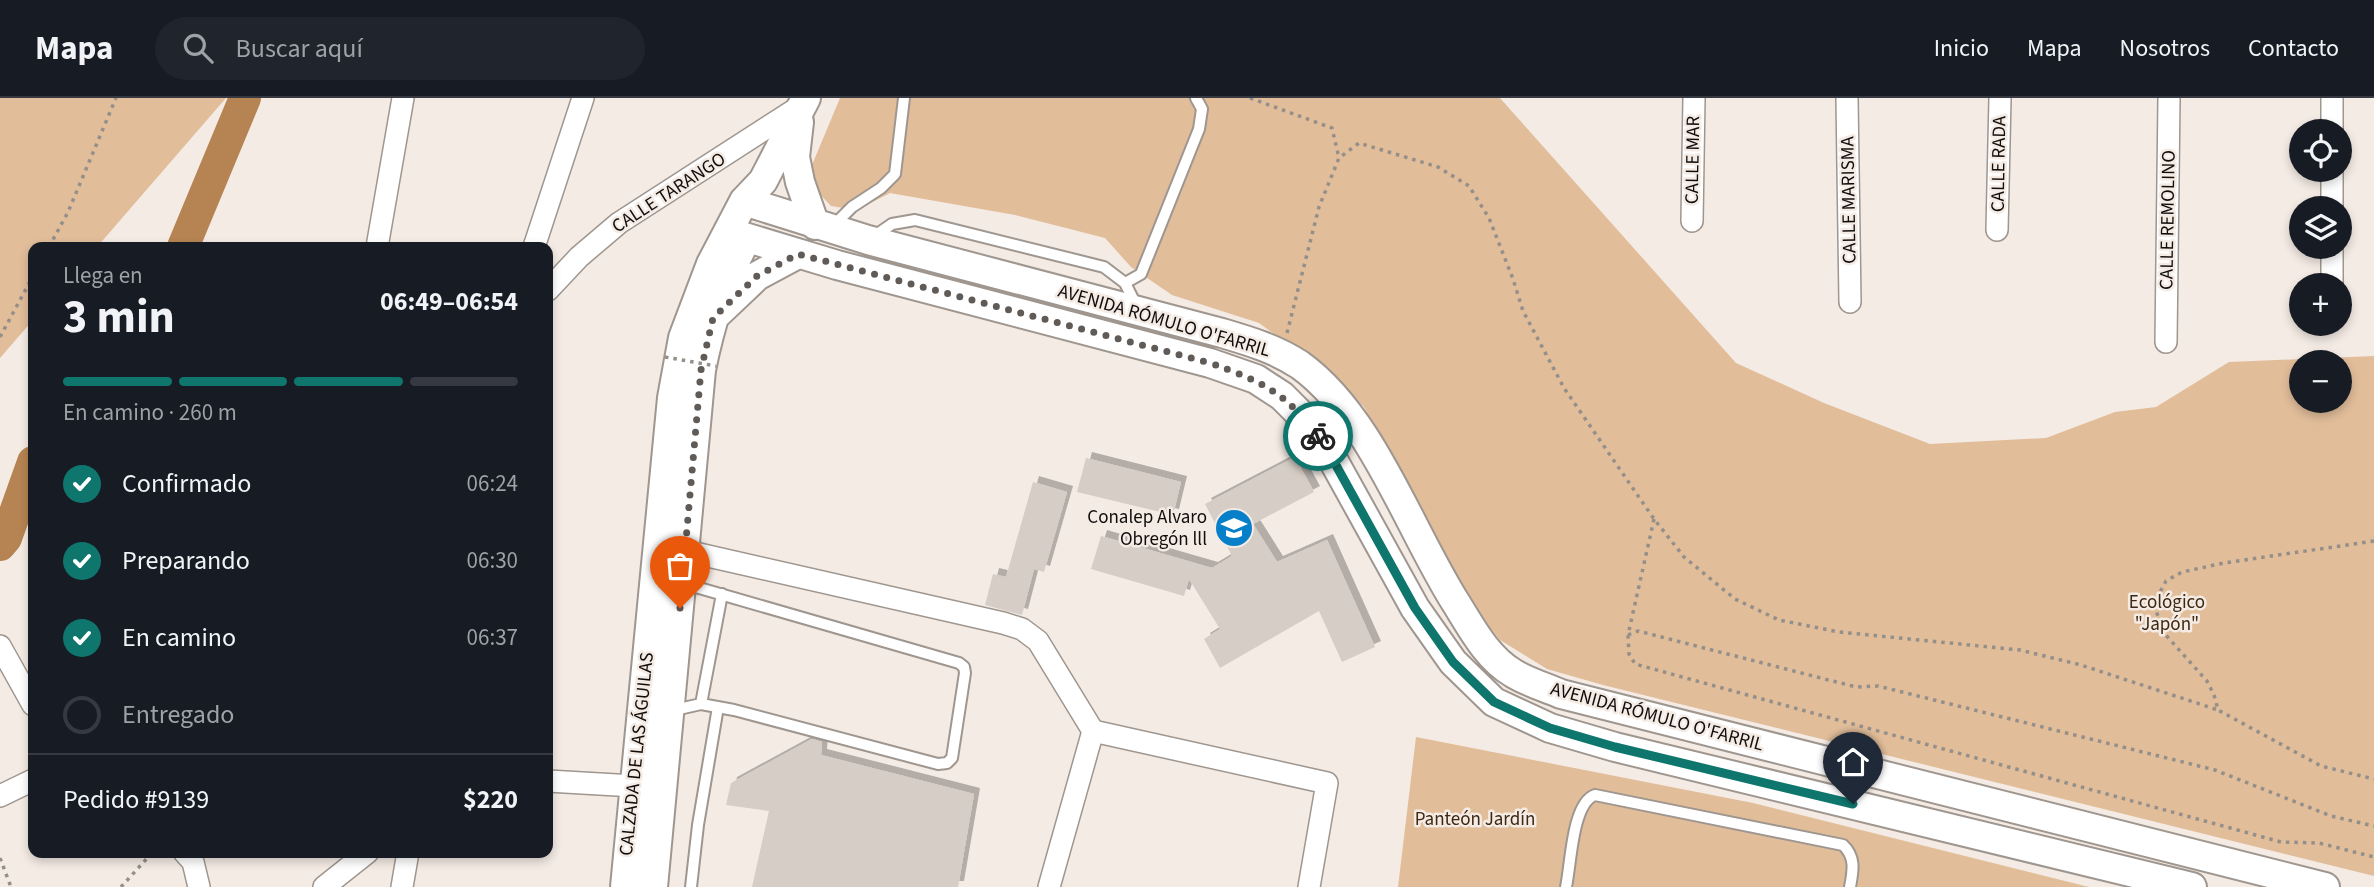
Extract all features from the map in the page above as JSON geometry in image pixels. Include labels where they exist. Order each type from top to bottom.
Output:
[{"type":"main road","points":[[799,101],[795,158],[800,181],[840,232],[837,265]]},
{"type":"main road","name":"CALZADA DE LAS ÁGUILAS","points":[[653,887],[701,370],[713,318],[730,270],[738,235],[799,101]]},
{"type":"main road","name":"AVENIDA RÓMULO O'FARRIL","points":[[756,196],[840,232],[1252,342],[1301,366],[1333,395],[1362,432],[1448,591],[1481,643],[1511,672],[1561,694],[2325,887]]},
{"type":"main road","name":"AVENIDA RÓMULO O'FARRIL","points":[[738,235],[837,265],[1210,363],[1256,380],[1282,396],[1303,416],[1327,449],[1415,608],[1453,662],[1494,702],[1550,728],[1615,747],[2192,887]]},
{"type":"main road","name":"CALZADA DE LAS ÁGUILAS","points":[[625,887],[672,398],[683,338],[711,264],[738,235]]},
{"type":"main road","points":[[713,318],[757,276],[798,254]]},
{"type":"street","points":[[378,242],[403,98]]},
{"type":"street","points":[[536,242],[583,98]]},
{"type":"street","name":"CALLE MAR","points":[[1692,221],[1694,98]]},
{"type":"street","name":"CALLE MARISMA","points":[[1847,98],[1850,302]]},
{"type":"street","name":"CALLE RADA","points":[[1997,230],[2000,98]]},
{"type":"street","name":"CALLE REMOLINO","points":[[2166,342],[2169,98]]},
{"type":"street","points":[[2332,98],[2332,119]]},
{"type":"street","name":"CALLE TARANGO","points":[[553,285],[579,257],[619,223],[799,101]]},
{"type":"street","points":[[685,551],[1022,629],[1038,641],[1093,730],[1327,783],[1309,887]]},
{"type":"street","points":[[0,646],[28,696]]},
{"type":"street","points":[[1051,887],[1093,730]]},
{"type":"street","points":[[553,781],[634,786]]},
{"type":"street","points":[[0,796],[28,782]]},
{"type":"street","points":[[189,858],[199,887]]},
{"type":"street","points":[[324,887],[360,858]]},
{"type":"street","points":[[402,887],[407,858]]},
{"type":"lane","points":[[840,232],[852,207],[881,188],[895,174],[904,98]]},
{"type":"lane","points":[[1125,283],[1142,274],[1199,129],[1202,110],[1196,98]]},
{"type":"lane","points":[[840,232],[915,220],[1104,267],[1125,283],[1138,311]]},
{"type":"lane","points":[[670,711],[701,704],[718,707],[938,764],[947,763],[952,758],[965,673],[964,667],[959,663],[682,583]]},
{"type":"lane","points":[[701,704],[722,594]]},
{"type":"lane","points":[[691,887],[698,825],[718,707]]},
{"type":"lane","points":[[1566,887],[1577,820],[1588,797],[1595,795],[1843,845],[1852,858],[1850,887]]},
{"type":"path","points":[[52,242],[68,212],[116,98]]},
{"type":"path","points":[[1250,98],[1332,128],[1339,158]]},
{"type":"path","points":[[1282,355],[1319,207],[1339,158],[1359,143],[1438,167],[1469,186],[1489,218],[1523,311],[1564,388],[1654,519],[1684,557],[1735,599],[1779,620],[1839,632],[2020,650],[2081,666],[2218,710],[2321,766],[2374,779]]},
{"type":"path","points":[[0,338],[28,285]]},
{"type":"path","points":[[665,357],[716,366]]},
{"type":"path","points":[[1654,519],[1628,635],[1629,654],[1636,664],[2281,842],[2319,843],[2374,857]]},
{"type":"path","points":[[2218,710],[2207,681],[2163,632],[2156,610],[2159,594],[2166,581],[2182,572],[2374,541]]},
{"type":"path","points":[[1628,635],[1638,631],[1856,687],[1878,685],[2215,769],[2331,816],[2374,826]]},
{"type":"path","points":[[0,858],[11,887]]},
{"type":"path","points":[[121,887],[147,858]]},
{"type":"green space","points":[[0,98],[226,98],[101,242],[28,242],[28,326],[0,358]]},
{"type":"green space","name":"Ecológico \"Japón\"","points":[[840,98],[1500,98],[1736,363],[1824,403],[1930,444],[2046,438],[2115,412],[2156,407],[2229,362],[2289,360],[2289,413],[2352,413],[2352,357],[2374,356],[2374,876],[1547,669],[1500,640],[1473,608],[1364,407],[1337,380],[1259,323],[1172,295],[1131,267],[1105,238],[1015,215],[890,193],[857,210],[831,206],[815,189],[812,165]]},
{"type":"green space","name":"Panteón Jardín","points":[[1416,737],[1753,803],[2089,887],[1398,887]]},
{"type":"building","points":[[1295,457],[1314,492],[1253,524],[1277,562],[1327,540],[1375,647],[1342,662],[1319,611],[1220,668],[1204,639],[1220,629],[1189,579],[1184,596],[1091,569],[1101,536],[1212,568],[1232,556],[1205,504]]},
{"type":"building","points":[[1086,458],[1181,482],[1173,515],[1077,492]]},
{"type":"building","points":[[1033,482],[1067,492],[1044,572],[1034,569],[1022,615],[985,605],[993,574],[1006,577]]},
{"type":"building","points":[[812,739],[822,742],[821,755],[974,794],[958,887],[752,887],[769,811],[726,805],[731,783]]},
{"type":"waterway","points":[[185,242],[245,98]]},
{"type":"waterway","points":[[0,545],[6,538],[28,476]]},
{"type":"way so far","points":[[680,608],[701,370],[713,318],[757,276],[798,254],[1210,363],[1256,380],[1282,396],[1303,416],[1318,436]]},
{"type":"place","name":"Conalep Alvaro Obregón lll","points":[[1234,528]]},
{"type":"route","points":[[1318,436],[1415,608],[1453,662],[1494,702],[1550,728],[1615,747],[1853,804]]}]
